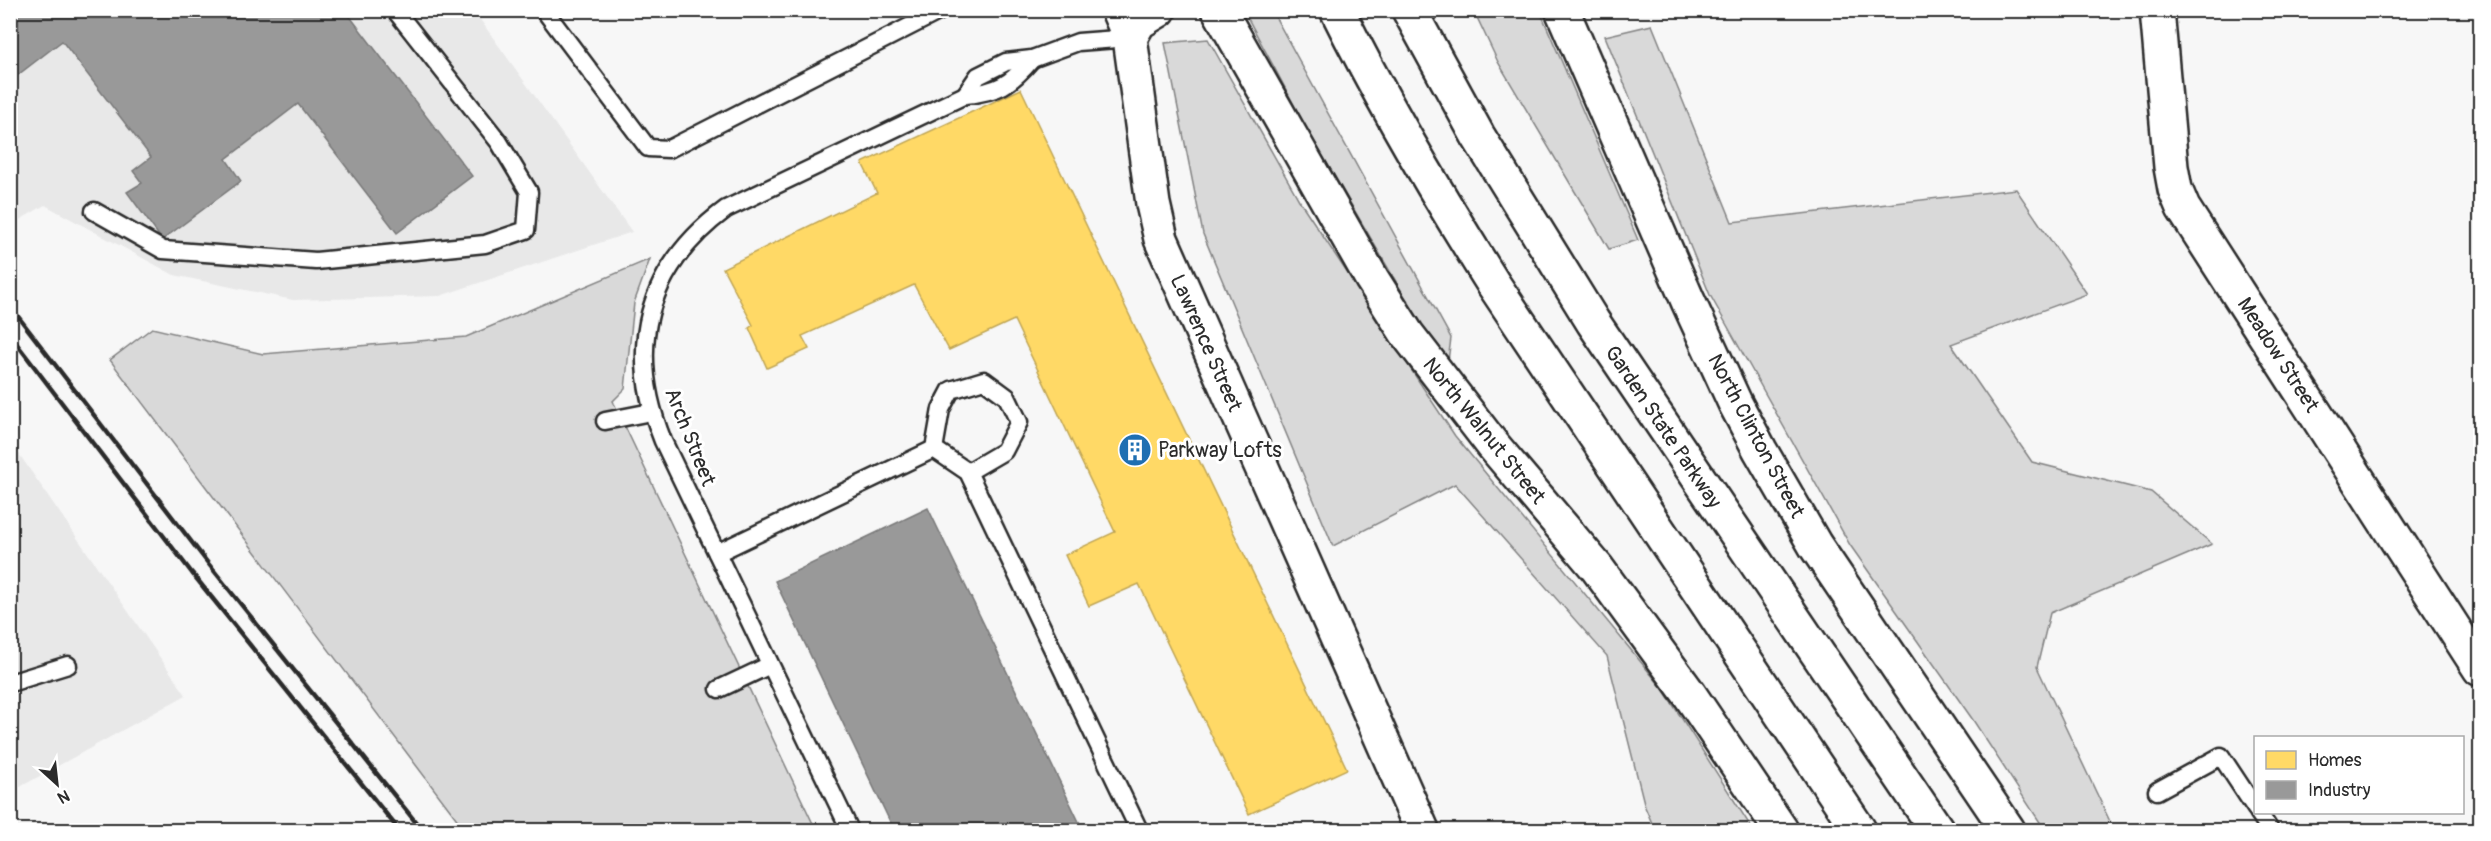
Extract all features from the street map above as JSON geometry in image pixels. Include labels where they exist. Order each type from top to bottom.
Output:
[{"type":"main road","points":[[1124,24],[1139,22],[1147,15],[1159,10]]},
{"type":"main road","points":[[1201,10],[1224,22]]},
{"type":"main road","points":[[1336,10],[1384,102],[1471,248],[1575,410],[1859,831]]},
{"type":"main road","name":"Garden State Parkway","points":[[1409,10],[1478,136],[1568,283],[1937,831]]},
{"type":"main road","name":"North Clinton Street","points":[[1562,10],[1670,261],[1735,403],[1815,545],[2008,831]]},
{"type":"main road","name":"Meadow Street","points":[[2157,10],[2171,167],[2175,189],[2183,208],[2481,669]]},
{"type":"main road","name":"North Walnut Street","points":[[1224,22],[1372,279],[1407,334],[1469,417],[1597,568],[1690,695],[1781,831]]},
{"type":"main road","name":"Lawrence Street","points":[[1124,24],[1153,204],[1161,239],[1422,831]]},
{"type":"lane","points":[[94,211],[163,250],[316,261],[485,244],[526,230],[529,192],[499,142],[395,10]]},
{"type":"lane","points":[[544,10],[648,148],[669,149],[942,10]]},
{"type":"lane","name":"Arch Street","points":[[850,831],[651,412],[645,369],[648,323],[659,287],[679,253],[693,237],[717,216],[744,199],[965,95],[987,93],[1015,80],[1032,59],[1124,24]]},
{"type":"lane","points":[[934,449],[941,409],[951,390],[984,380],[1007,397],[1019,422],[1004,451],[968,472]]},
{"type":"lane","points":[[605,421],[651,412]]},
{"type":"lane","points":[[717,553],[934,449]]},
{"type":"lane","points":[[934,449],[968,472],[1139,831]]},
{"type":"lane","points":[[10,683],[68,665]]},
{"type":"lane","points":[[719,689],[770,665]]},
{"type":"lane","points":[[2157,791],[2221,756],[2254,806]]},
{"type":"lane","points":[[2259,814],[2270,831]]},
{"type":"shaded area","points":[[10,11],[474,11],[632,232],[440,296],[293,300],[174,275],[45,205],[11,225]]},
{"type":"shaded area","points":[[1244,11],[1272,11],[1451,338],[1447,369],[1307,129]]},
{"type":"shaded area","points":[[1474,11],[1540,11],[1638,240],[1609,249],[1498,62]]},
{"type":"shaded area","points":[[1652,25],[1732,222],[2016,189],[2087,294],[1951,344],[2032,462],[2151,492],[2212,544],[2050,613],[2037,667],[2114,830],[2045,830],[1973,720],[1850,545],[1710,295],[1605,36]]},
{"type":"shaded area","points":[[1208,39],[1299,200],[1455,436],[1663,689],[1753,830],[1655,830],[1645,807],[1607,656],[1455,484],[1333,546],[1203,234],[1165,43]]},
{"type":"shaded area","points":[[650,259],[634,303],[625,389],[613,401],[816,830],[465,830],[110,360],[152,328],[263,354],[466,337]]},
{"type":"shaded area","points":[[10,441],[186,695],[11,792],[10,792]]},
{"type":"building: Homes","name":"Parkway Lofts","points":[[1021,89],[1347,769],[1249,814],[1139,584],[1089,606],[1065,555],[1115,532],[1014,320],[949,350],[914,285],[802,336],[809,349],[767,368],[749,328],[753,325],[723,268],[877,193],[862,163]]},
{"type":"building: Industry","points":[[10,10],[345,10],[472,176],[397,233],[298,104],[226,159],[241,181],[162,240],[127,192],[142,183],[133,171],[151,157],[62,41],[10,81]]},
{"type":"building: Industry","points":[[928,508],[1083,830],[894,830],[775,581]]},
{"type":"railway","points":[[10,306],[207,562],[422,830]]},
{"type":"railway","points":[[10,335],[192,573],[399,830]]},
{"type":"place","name":"Parkway Lofts","points":[[1135,450]]}]
